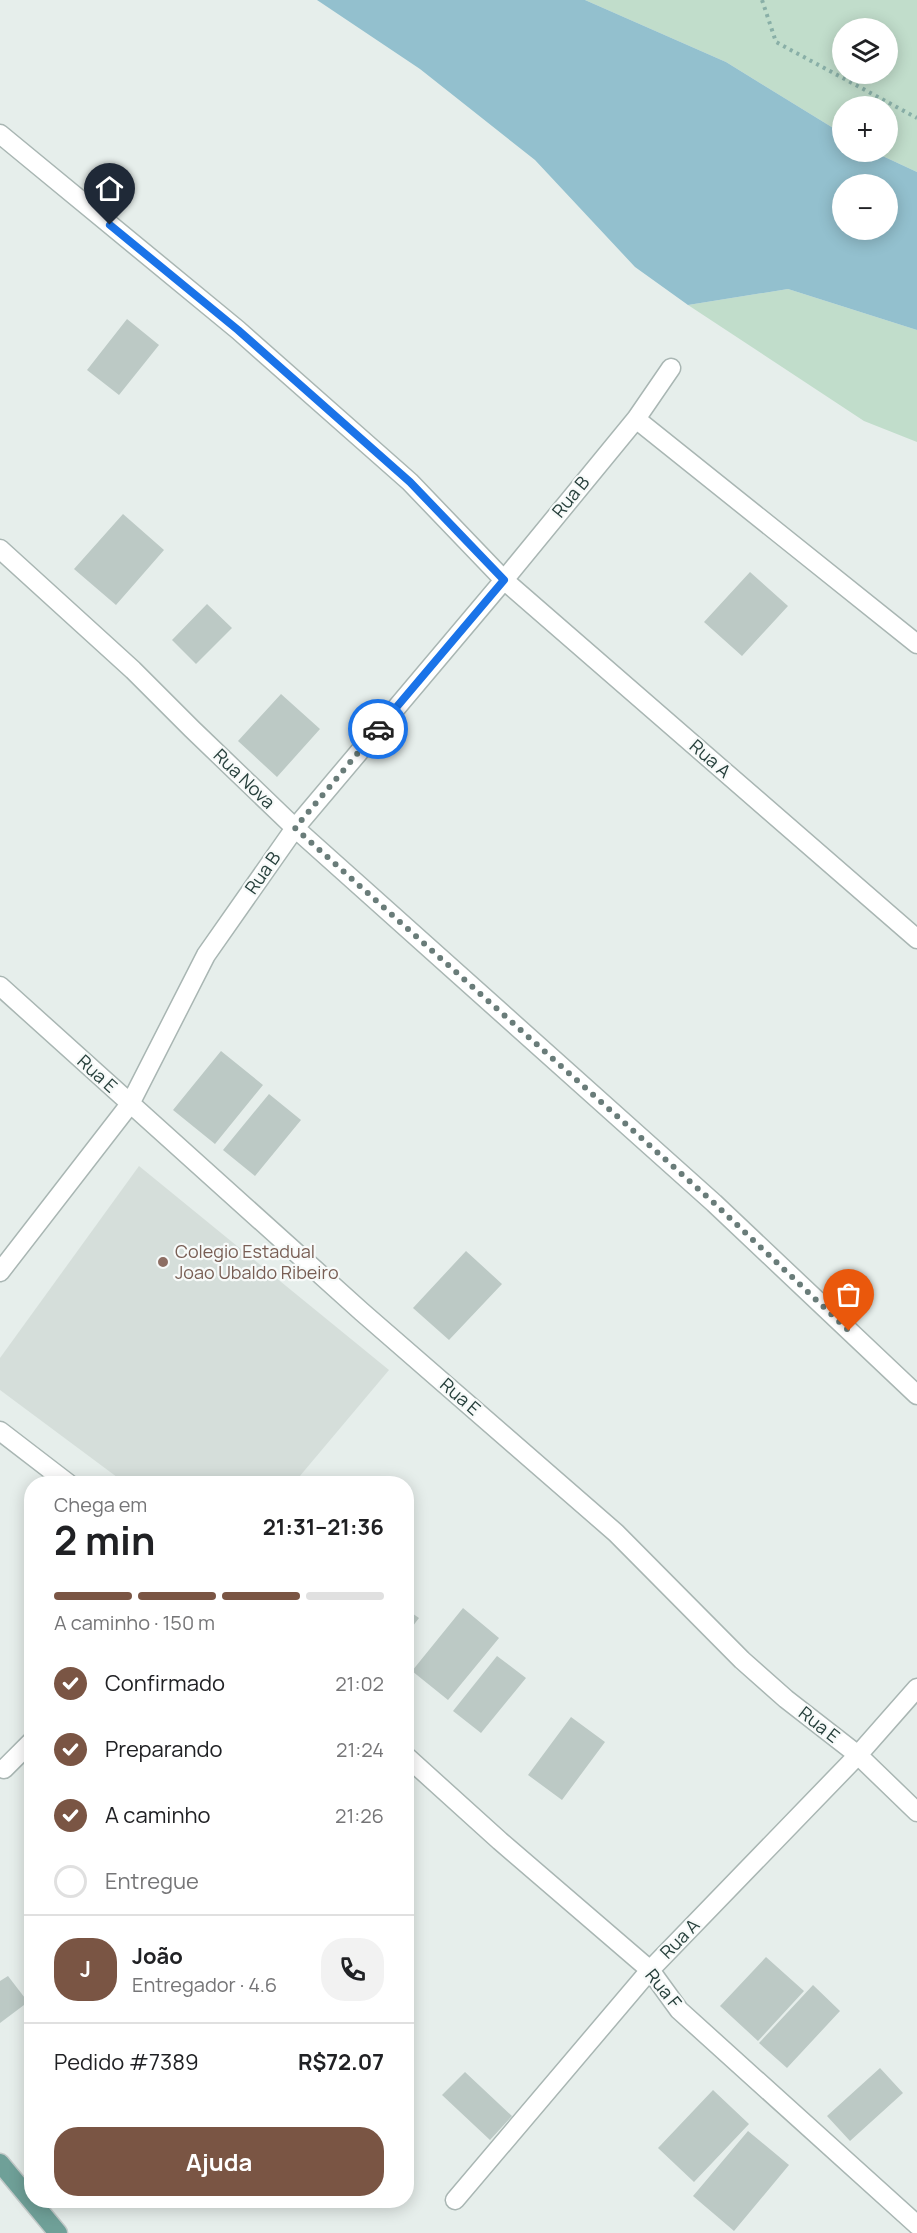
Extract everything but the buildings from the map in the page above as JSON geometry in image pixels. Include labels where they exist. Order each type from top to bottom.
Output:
[{"type":"main road","points":[[0,2163],[24,2192]]},
{"type":"main road","points":[[37,2208],[58,2233]]},
{"type":"street","name":"Rua A","points":[[0,134],[238,330],[410,482],[504,580],[917,939]]},
{"type":"street","name":"Rua B","points":[[0,1272],[130,1104],[206,955],[295,828],[504,580],[636,418],[671,368]]},
{"type":"street","points":[[636,418],[917,644]]},
{"type":"street","name":"Rua Nova","points":[[0,549],[133,670],[295,828],[714,1203],[917,1395]]},
{"type":"street","name":"Rua E","points":[[0,986],[362,1312],[616,1533],[750,1668],[858,1755],[917,1812]]},
{"type":"street","points":[[0,1431],[59,1476]]},
{"type":"street","name":"Rua A","points":[[455,2200],[650,1970],[858,1755],[917,1688]]},
{"type":"street","points":[[4,1768],[24,1749]]},
{"type":"street","name":"Rua F","points":[[414,1763],[500,1841],[650,1970],[679,2010],[917,2225]]},
{"type":"path","points":[[762,0],[776,42],[917,118]]},
{"type":"shaded area","name":"Colegio Estadual Joao Ubaldo Ribeiro","points":[[139,1166],[389,1370],[300,1476],[116,1476],[0,1390],[0,1358]]},
{"type":"green space","points":[[585,0],[917,0],[917,172],[896,162],[898,162],[898,96],[832,96],[832,127],[726,62]]},
{"type":"green space","points":[[788,289],[917,330],[917,442],[864,421],[688,305]]},
{"type":"water","points":[[317,0],[585,0],[726,62],[832,127],[832,162],[896,162],[917,172],[917,330],[788,289],[688,305],[635,267],[535,160],[420,69]]},
{"type":"way so far","points":[[378,729],[295,828],[714,1203],[849,1331]]},
{"type":"place","name":"Colegio Estadual Joao Ubaldo Ribeiro","points":[[163,1262]]},
{"type":"route","points":[[110,225],[238,330],[410,482],[504,580],[378,729]]}]
